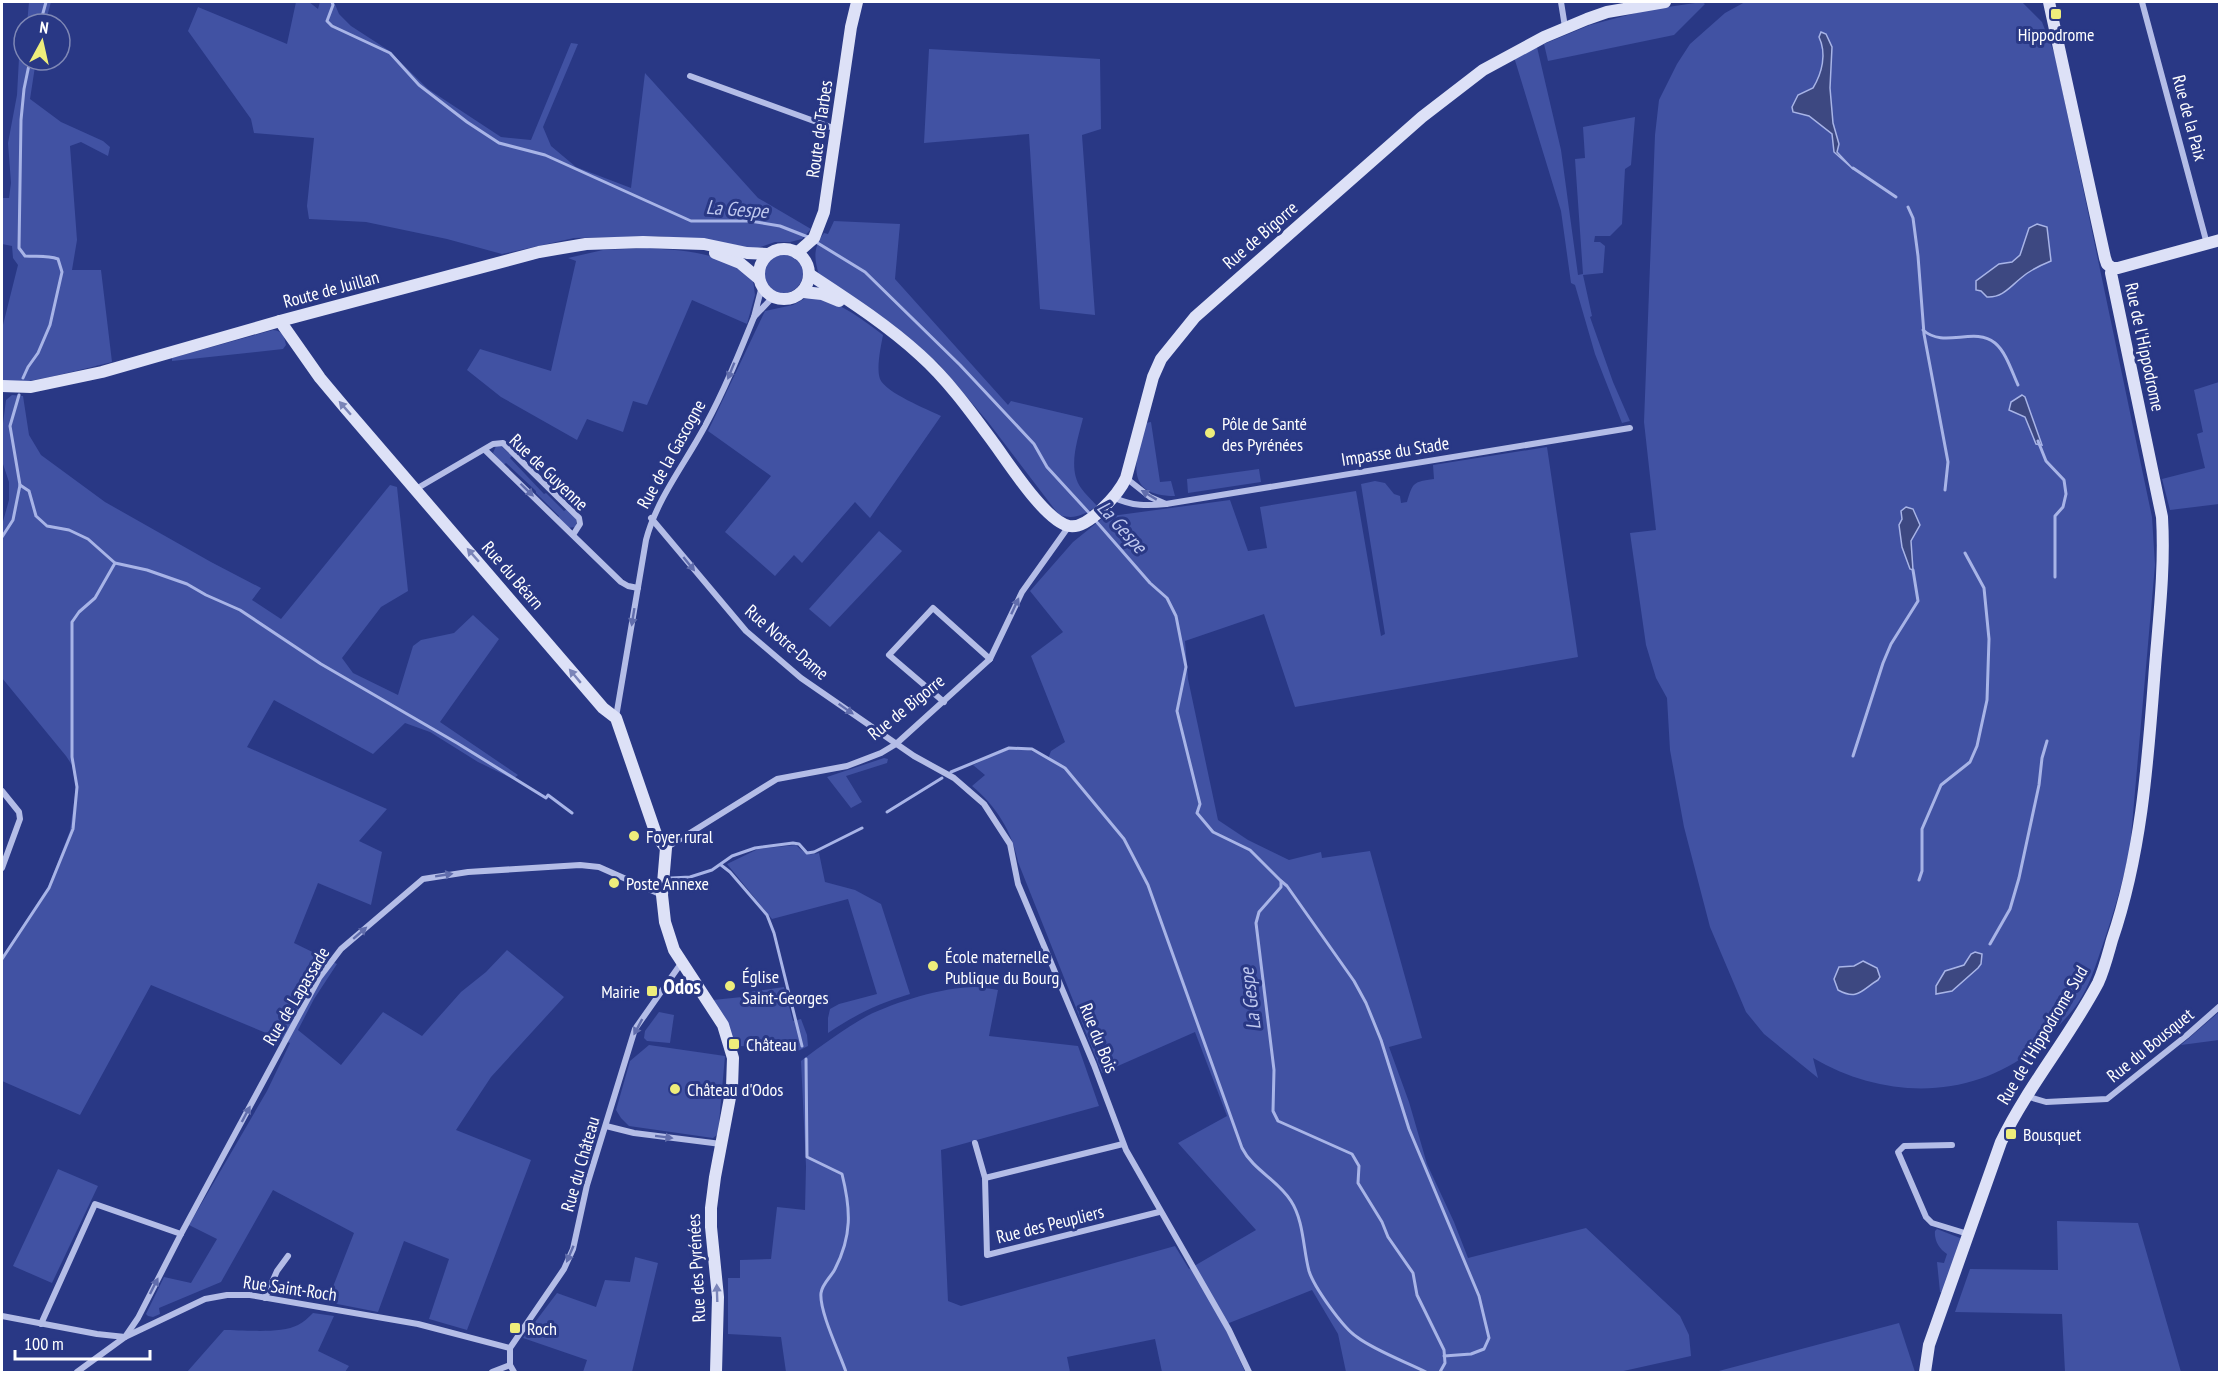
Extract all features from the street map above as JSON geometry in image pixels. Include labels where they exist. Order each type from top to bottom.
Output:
[{"type":"main road","name":"Route de Tarbes","points":[[797,253],[814,237],[824,212],[857,2]]},
{"type":"main road","name":"Rue de Bigorre","points":[[1069,526],[1084,522],[1101,511],[1114,498],[1126,478],[1153,377],[1161,359],[1195,317],[1422,117],[1483,70],[1565,27],[1607,12],[1665,2]]},
{"type":"main road","name":"Rue de l'Hippodrome","points":[[2049,2],[2105,258],[2107,264],[2112,268],[2111,273],[2162,517],[2164,550],[2152,706]]},
{"type":"main road","points":[[2112,268],[2213,242]]},
{"type":"main road","name":"Route de Juillan","points":[[2,386],[31,387],[62,382],[539,252],[586,244],[673,243],[704,244],[747,253],[767,254]]},
{"type":"main road","name":"Route de Juillan","points":[[673,243],[719,254],[740,263],[760,282]]},
{"type":"main road","points":[[782,249],[797,253],[807,264],[809,274],[808,283],[802,292],[790,299],[781,300],[765,292],[760,282],[759,269],[767,254],[782,249]]},
{"type":"main road","points":[[809,274],[865,312],[921,356],[946,382],[1037,501],[1055,518],[1069,526]]},
{"type":"main road","points":[[802,292],[822,294],[865,312]]},
{"type":"main road","name":"Rue du Béarn","points":[[280,321],[337,398],[603,708],[616,718],[657,837],[666,848]]},
{"type":"main road","name":"Rue de l'Hippodrome Sud","points":[[1925,1372],[1929,1345],[2001,1142],[2026,1096],[2066,1036],[2098,981],[2125,903],[2139,835],[2152,706]]},
{"type":"main road","name":"Rue des Pyrénées","points":[[666,848],[662,895],[665,922],[674,950],[723,1025],[733,1058],[732,1087],[711,1208],[718,1297],[716,1372]]},
{"type":"street","points":[[1561,2],[1565,27]]},
{"type":"street","name":"Rue de la Paix","points":[[2142,2],[2213,242]]},
{"type":"street","points":[[690,76],[837,129]]},
{"type":"street","name":"Rue de la Gascogne","points":[[616,718],[651,518],[727,382],[754,317],[760,282]]},
{"type":"street","name":"Rue de la Gascogne","points":[[754,317],[773,297]]},
{"type":"street","name":"Impasse du Stade","points":[[1114,498],[1138,506],[1166,504],[1630,428]]},
{"type":"street","name":"Rue de Guyenne","points":[[416,489],[497,442],[503,443],[579,518],[580,524],[573,536]]},
{"type":"street","name":"Rue de Guyenne","points":[[485,450],[621,582],[638,588]]},
{"type":"street","points":[[1126,478],[1150,497],[1166,504]]},
{"type":"street","name":"Rue Notre-Dame","points":[[651,518],[746,631],[801,678],[896,744]]},
{"type":"street","name":"Rue de Bigorre","points":[[666,848],[777,778],[848,766],[881,753],[896,744],[990,659],[1022,592],[1069,526]]},
{"type":"street","points":[[944,702],[889,655],[933,608],[990,659]]},
{"type":"street","name":"Rue du Bois","points":[[896,744],[954,778],[984,804],[1010,844],[1018,884],[1090,1054],[1123,1144],[1159,1212],[1229,1330],[1249,1372]]},
{"type":"street","points":[[2,791],[19,812],[20,819],[2,868]]},
{"type":"street","name":"Rue de Lapassade","points":[[125,1337],[138,1318],[319,978],[341,949],[423,879],[468,872],[580,865],[599,867],[662,895]]},
{"type":"street","name":"Rue du Château","points":[[510,1348],[564,1269],[573,1249],[587,1185],[635,1029],[682,962]]},
{"type":"street","name":"Rue du Bousquet","points":[[2026,1096],[2046,1102],[2107,1099],[2220,1006]]},
{"type":"street","points":[[606,1126],[634,1133],[722,1144]]},
{"type":"street","name":"Rue des Peupliers","points":[[975,1143],[985,1178],[987,1255],[1159,1212]]},
{"type":"street","points":[[985,1178],[1123,1144]]},
{"type":"street","points":[[1952,1145],[1904,1146],[1899,1152],[1926,1217],[1932,1223],[1968,1234]]},
{"type":"street","points":[[41,1324],[95,1204],[181,1234]]},
{"type":"street","points":[[264,1298],[288,1256]]},
{"type":"street","name":"Rue Saint-Roch","points":[[125,1337],[205,1299],[227,1295],[264,1298],[418,1324],[510,1348]]},
{"type":"street","points":[[2,1316],[125,1337]]},
{"type":"street","points":[[77,1372],[125,1337]]},
{"type":"street","points":[[510,1348],[510,1365],[514,1372]]},
{"type":"street","points":[[492,1372],[510,1365]]},
{"type":"shaded area","points":[[29,2],[51,2],[48,12],[28,12]]},
{"type":"shaded area","points":[[296,2],[309,2],[318,9],[320,2],[334,2],[339,14],[351,26],[388,50],[428,89],[501,137],[531,140],[571,43],[578,44],[543,127],[551,146],[576,167],[631,188],[645,73],[758,198],[811,229],[802,239],[775,242],[755,249],[725,243],[659,236],[574,238],[502,254],[447,239],[366,222],[309,219],[307,206],[314,138],[254,133],[251,119],[188,31],[198,7],[287,44]]},
{"type":"shaded area","points":[[1702,2],[1705,4],[1674,35],[1548,61],[1544,44],[1590,25],[1647,10]]},
{"type":"shaded area","points":[[1745,2],[2022,2],[2042,22],[2055,55],[2152,517],[2155,565],[2130,848],[2107,932],[2086,989],[2064,1020],[2048,1037],[2022,1058],[1995,1073],[1965,1083],[1935,1088],[1904,1088],[1873,1083],[1843,1073],[1813,1058],[1818,1078],[1764,1034],[1746,1012],[1710,927],[1684,827],[1670,750],[1667,698],[1656,678],[1646,645],[1630,533],[1656,530],[1644,422],[1655,135],[1659,100],[1690,44],[1725,13]]},
{"type":"shaded area","points":[[1821,32],[1826,34],[1832,47],[1830,88],[1833,123],[1839,144],[1837,152],[1853,169],[1834,152],[1832,134],[1809,116],[1793,112],[1792,107],[1798,95],[1813,88],[1819,76],[1823,57],[1819,37]]},
{"type":"shaded area","points":[[1537,47],[1561,150],[1578,275],[1583,274],[1575,159],[1585,158],[1583,127],[1635,117],[1631,165],[1625,169],[1622,224],[1610,236],[1595,236],[1594,242],[1600,242],[1605,246],[1603,273],[1583,275],[1592,316],[1590,317],[1613,382],[1630,421],[1622,423],[1595,354],[1575,285],[1571,283],[1561,211],[1514,57]]},
{"type":"shaded area","points":[[929,49],[1100,59],[1101,129],[1082,135],[1095,315],[1040,309],[1029,134],[924,143]]},
{"type":"shaded area","points":[[18,72],[34,72],[30,99],[61,122],[103,141],[110,147],[108,156],[81,142],[70,146],[77,240],[72,270],[101,270],[112,362],[11,383],[2,382],[2,329],[18,265],[13,258],[12,246],[2,244],[2,198],[9,198],[11,183],[8,143],[17,95]]},
{"type":"shaded area","points":[[834,221],[900,224],[895,279],[1008,405],[1011,401],[1083,418],[1076,444],[1075,472],[1081,488],[1097,506],[1079,516],[1059,515],[988,422],[938,363],[884,318],[819,275],[815,258],[816,248],[824,233],[828,234]]},
{"type":"shaded area","points":[[2037,224],[2047,227],[2051,261],[2028,273],[1997,296],[1987,297],[1981,291],[1976,290],[1976,281],[1999,264],[2012,262],[2020,255],[2029,228]]},
{"type":"shaded area","points":[[647,248],[703,254],[728,263],[753,280],[755,295],[747,324],[692,300],[647,405],[633,401],[623,432],[587,419],[577,440],[501,397],[467,370],[480,349],[551,371],[576,261],[568,258],[603,250]]},
{"type":"shaded area","points":[[783,253],[791,254],[797,259],[802,265],[802,281],[797,287],[791,292],[783,293],[775,292],[769,287],[764,281],[763,273],[764,265],[769,259],[775,254]]},
{"type":"shaded area","points":[[817,297],[844,308],[883,335],[878,369],[880,379],[898,395],[941,416],[870,518],[855,502],[802,563],[794,555],[775,576],[725,532],[771,476],[708,431],[765,311]]},
{"type":"shaded area","points":[[273,330],[284,337],[286,345],[283,349],[172,361],[172,358]]},
{"type":"shaded area","points":[[2219,382],[2219,504],[2170,510],[2162,479],[2205,468],[2197,434],[2203,432],[2194,390]]},
{"type":"shaded area","points":[[12,395],[23,396],[29,435],[41,455],[105,502],[261,588],[252,600],[281,619],[390,485],[397,487],[408,591],[381,607],[342,658],[353,673],[398,695],[413,646],[421,640],[454,633],[473,615],[499,639],[440,722],[518,775],[513,779],[478,762],[430,732],[405,723],[373,754],[274,700],[247,747],[387,809],[359,841],[382,852],[371,905],[318,883],[294,943],[337,964],[314,999],[298,1030],[341,1065],[383,1012],[422,1036],[461,992],[486,972],[507,950],[564,997],[491,1077],[456,1130],[531,1160],[467,1330],[429,1319],[449,1259],[404,1241],[378,1312],[327,1302],[354,1233],[273,1190],[221,1282],[159,1308],[160,1314],[153,1317],[146,1314],[164,1277],[191,1283],[217,1239],[189,1225],[267,1091],[290,1043],[151,985],[80,1115],[2,1081],[2,957],[49,885],[70,831],[76,788],[72,765],[66,756],[2,678],[2,525],[9,500],[9,482],[2,461],[2,431],[6,400]]},
{"type":"shaded area","points":[[2022,395],[2025,397],[2042,445],[2036,444],[2025,417],[2009,410],[2011,402]]},
{"type":"shaded area","points":[[1151,422],[1160,482],[1171,481],[1175,496],[1158,494],[1146,489],[1140,482],[1137,472],[1139,449],[1145,423]]},
{"type":"shaded area","points":[[500,445],[544,494],[546,493],[564,511],[567,509],[576,519],[576,527],[567,528],[557,519],[559,516],[536,491],[506,463],[503,465],[493,453],[496,446]]},
{"type":"shaded area","points":[[1547,447],[1578,657],[1295,707],[1264,614],[1185,641],[1188,679],[1218,820],[1248,840],[1289,860],[1321,852],[1322,858],[1370,851],[1422,1038],[1389,1047],[1409,1102],[1427,1164],[1468,1258],[1586,1228],[1680,1316],[1689,1335],[1691,1356],[1619,1372],[1346,1372],[1338,1334],[1312,1290],[1224,1325],[1245,1372],[1162,1372],[1155,1339],[1067,1357],[1070,1372],[786,1372],[781,1337],[728,1334],[728,1278],[740,1278],[740,1260],[771,1259],[777,1207],[805,1210],[806,1166],[801,1061],[833,1037],[867,1016],[934,992],[975,987],[998,990],[989,1036],[1078,1046],[1099,1106],[941,1150],[948,1301],[961,1306],[1175,1246],[1189,1269],[1256,1230],[1178,1143],[1227,1116],[1195,1032],[1102,1073],[1018,862],[1012,840],[996,811],[972,786],[985,775],[973,765],[1002,752],[1018,749],[1037,753],[1048,759],[1051,751],[1065,742],[1031,656],[1063,632],[1030,591],[1073,542],[1104,517],[1230,500],[1248,551],[1267,548],[1260,507],[1356,491],[1381,636],[1385,634],[1361,484],[1375,481],[1385,483],[1394,494],[1400,496],[1401,503],[1407,502],[1415,484],[1434,479],[1433,465]]},
{"type":"shaded area","points":[[1259,469],[1261,482],[1188,493],[1187,479]]},
{"type":"shaded area","points":[[1906,507],[1913,509],[1920,525],[1911,541],[1913,570],[1910,569],[1902,547],[1899,525],[1902,519],[1901,511]]},
{"type":"shaded area","points":[[879,531],[902,551],[830,627],[809,609]]},
{"type":"shaded area","points":[[884,758],[888,759],[887,763],[846,776],[862,802],[851,808],[827,777]]},
{"type":"shaded area","points":[[796,845],[806,853],[819,853],[825,882],[855,890],[881,904],[910,994],[867,1010],[828,1033],[830,1009],[839,1004],[877,994],[848,899],[772,919],[727,864],[758,849]]},
{"type":"shaded area","points":[[1975,952],[1982,954],[1978,968],[1952,991],[1936,994],[1936,986],[1945,971],[1964,965]]},
{"type":"shaded area","points":[[1863,961],[1877,968],[1880,977],[1878,980],[1855,994],[1838,990],[1834,979],[1839,967],[1854,966]]},
{"type":"shaded area","points":[[784,987],[793,1021],[801,1019],[808,1046],[794,1053],[788,1047],[736,1046],[713,1000],[742,997],[742,993]]},
{"type":"shaded area","points":[[659,1012],[674,1015],[670,1043],[647,1041],[644,1038],[645,1031]]},
{"type":"shaded area","points":[[2219,1012],[2219,1040],[2181,1045]]},
{"type":"shaded area","points":[[649,1045],[725,1056],[718,1134],[713,1138],[629,1126],[621,1118],[616,1110],[630,1061]]},
{"type":"shaded area","points":[[58,1169],[98,1186],[52,1283],[13,1266]]},
{"type":"shaded area","points":[[2057,1221],[2138,1223],[2181,1372],[2065,1372],[2062,1314],[1955,1312],[1970,1269],[2058,1270]]},
{"type":"shaded area","points":[[1937,1229],[1960,1238],[1962,1241],[1943,1293],[1940,1292],[1937,1262],[1944,1263],[1947,1254],[1936,1241],[1935,1231]]},
{"type":"shaded area","points":[[635,1257],[658,1263],[632,1372],[583,1372],[587,1360],[523,1338],[557,1293],[596,1307],[605,1280],[630,1282]]},
{"type":"shaded area","points":[[313,1313],[334,1316],[318,1351],[349,1366],[345,1372],[187,1372],[224,1330],[282,1330],[298,1325]]},
{"type":"shaded area","points":[[1899,1323],[1915,1372],[1715,1372]]},
{"type":"waterway","points":[[43,12],[46,2]]},
{"type":"waterway","name":"La Gespe","points":[[332,2],[327,21],[332,26],[390,53],[419,85],[499,143],[545,155],[691,221],[750,221],[780,226],[808,237]]},
{"type":"waterway","points":[[23,378],[38,353],[50,325],[62,272],[58,259],[25,256],[19,248],[21,120],[28,72]]},
{"type":"waterway","points":[[1853,168],[1896,197]]},
{"type":"waterway","points":[[1908,207],[1913,218],[1918,256],[1924,334],[1948,462],[1945,490]]},
{"type":"waterway","name":"La Gespe","points":[[816,242],[865,272],[960,365],[1034,444],[1047,467],[1091,515]]},
{"type":"waterway","points":[[1923,330],[1940,338],[1969,336],[1987,338],[1995,343],[2006,357],[2018,385]]},
{"type":"waterway","points":[[2,537],[13,520],[20,485],[10,426],[19,395]]},
{"type":"waterway","points":[[2038,441],[2046,461],[2064,480],[2066,494],[2063,507],[2055,516],[2055,577]]},
{"type":"waterway","points":[[20,485],[29,491],[36,516],[47,526],[69,530],[88,539],[115,563],[147,570],[187,584],[240,610],[321,664],[546,798],[548,795],[572,813]]},
{"type":"waterway","name":"La Gespe","points":[[1095,520],[1150,583],[1167,598],[1176,616],[1186,667],[1177,711],[1200,804],[1197,813],[1213,832],[1250,850],[1281,881],[1281,887],[1259,912],[1256,923],[1274,1070],[1273,1111],[1278,1121],[1352,1154],[1359,1166],[1358,1183],[1382,1222],[1388,1237],[1413,1273],[1417,1295],[1444,1350],[1445,1363],[1440,1372]]},
{"type":"waterway","points":[[1919,880],[1922,871],[1922,829],[1941,785],[1970,762],[1977,746],[1987,700],[1989,639],[1984,588],[1965,553]]},
{"type":"waterway","points":[[2,959],[49,888],[73,829],[77,787],[72,757],[72,622],[79,612],[95,598],[115,563]]},
{"type":"waterway","points":[[1853,756],[1883,663],[1891,644],[1918,601],[1913,570]]},
{"type":"waterway","points":[[1990,944],[2010,909],[2019,878],[2047,741]]},
{"type":"waterway","points":[[951,772],[1009,748],[1032,749],[1065,768],[1124,839],[1148,885],[1242,1148],[1252,1163],[1291,1201],[1301,1226],[1309,1271],[1317,1287],[1337,1316],[1357,1337],[1426,1372]]},
{"type":"waterway","points":[[887,812],[942,778]]},
{"type":"waterway","points":[[671,878],[690,877],[712,870],[732,856],[755,848],[793,843],[799,844],[807,853],[814,852],[862,828]]},
{"type":"waterway","points":[[721,865],[730,872],[767,915],[774,933],[802,1046]]},
{"type":"waterway","points":[[1281,881],[1287,886],[1354,981],[1366,1003],[1381,1040],[1409,1129],[1479,1296],[1489,1338],[1484,1349],[1471,1354],[1444,1356]]},
{"type":"waterway","points":[[806,1059],[807,1157],[842,1174],[847,1199],[848,1223],[845,1245],[821,1293],[826,1321],[846,1372]]},
{"type":"place","name":"Hippodrome","points":[[2056,14]]},
{"type":"place","name":"Pôle de Santé des Pyrénées","points":[[1210,433]]},
{"type":"place","name":"Foyer rural","points":[[634,836]]},
{"type":"place","name":"Poste Annexe","points":[[614,883]]},
{"type":"place","name":"École maternelle Publique du Bourg","points":[[933,966]]},
{"type":"place","name":"Église Saint-Georges","points":[[730,986]]},
{"type":"place","name":"Mairie","points":[[652,991]]},
{"type":"place","name":"Château","points":[[734,1044]]},
{"type":"place","name":"Château d'Odos","points":[[675,1089]]},
{"type":"place","name":"Bousquet","points":[[2011,1134]]},
{"type":"place","name":"Roch","points":[[515,1328]]},
{"type":"district","name":"Odos","points":[[682,986]]}]
